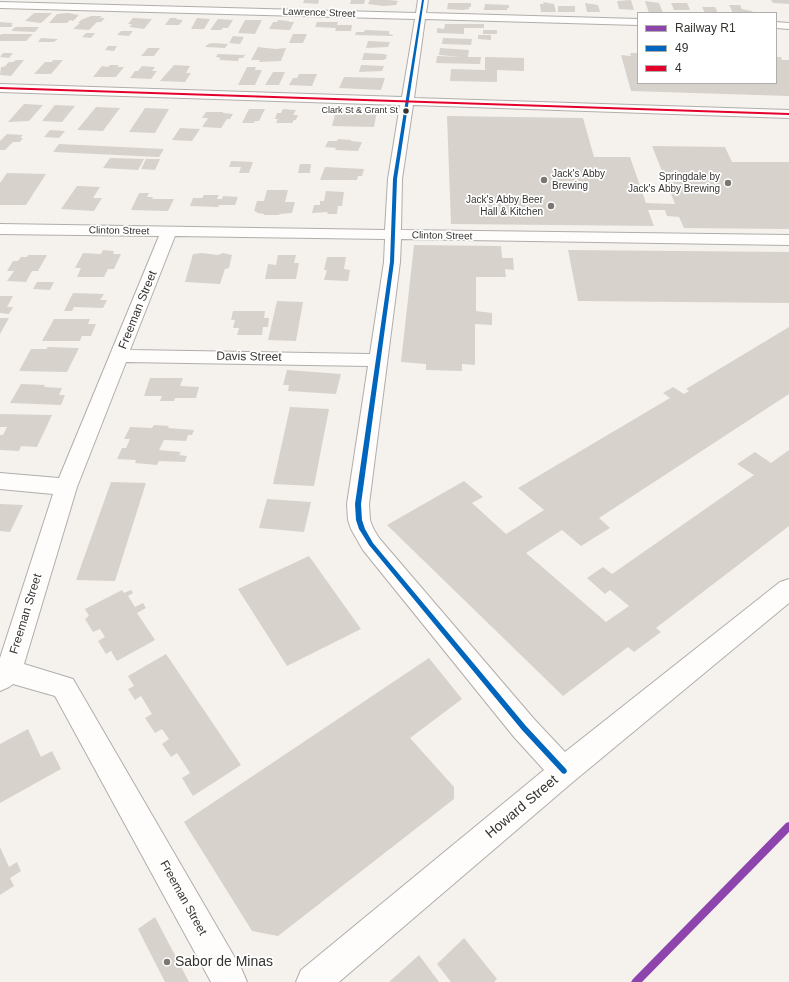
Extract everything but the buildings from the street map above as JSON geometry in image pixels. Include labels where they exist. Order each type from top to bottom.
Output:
[{"type":"street","points":[[423,0],[395,179],[392,262],[358,504],[359,520],[362,529],[371,544],[514,716],[564,771]]},
{"type":"street","name":"Lawrence Street","points":[[0,5],[637,22]]},
{"type":"street","points":[[777,25],[789,26]]},
{"type":"street","points":[[0,88],[789,114]]},
{"type":"street","name":"Clinton Street","points":[[0,230],[789,240]]},
{"type":"street","name":"Freeman Street","points":[[170,232],[66,487],[3,673],[64,687],[230,982]]},
{"type":"street","name":"Davis Street","points":[[120,356],[378,360]]},
{"type":"street","points":[[0,481],[66,487]]},
{"type":"street","name":"Howard Street","points":[[313,982],[564,771],[789,589]]},
{"type":"rail line","name":"R1","points":[[636,982],[789,826]]},
{"type":"transit line","name":"49","points":[[423,0],[395,179],[392,262],[358,504],[359,520],[362,529],[371,544],[524,728],[564,771]]},
{"type":"transit line","name":"4","points":[[0,88],[789,114]]},
{"type":"place","name":"Clark St & Grant St","points":[[406,111]]},
{"type":"place","name":"Jack's Abby Brewing","points":[[544,180]]},
{"type":"place","name":"Springdale by Jack's Abby Brewing","points":[[728,183]]},
{"type":"place","name":"Jack's Abby Beer Hall & Kitchen","points":[[551,206]]},
{"type":"place","name":"Sabor de Minas","points":[[167,962]]}]
